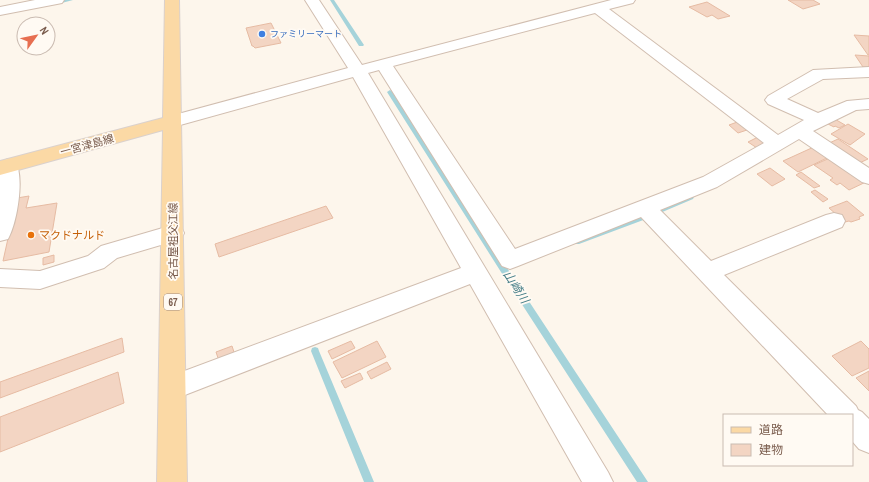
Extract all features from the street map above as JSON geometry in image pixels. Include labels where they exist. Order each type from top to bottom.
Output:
[{"type":"main road","name":"名古屋祖父江線","points":[[172,0],[172,482]]},
{"type":"main road","name":"一宮津島線","points":[[4,167],[173,121]]},
{"type":"street","points":[[0,11],[26,3],[57,0]]},
{"type":"street","points":[[312,0],[358,71],[598,482]]},
{"type":"street","points":[[173,121],[612,3],[776,143]]},
{"type":"street","points":[[383,64],[510,260],[710,182],[818,120],[853,105],[869,104]]},
{"type":"street","points":[[818,120],[774,100],[819,74],[869,72]]},
{"type":"street","points":[[799,130],[869,177]]},
{"type":"street","points":[[0,233],[9,195],[4,167]]},
{"type":"street","points":[[645,208],[845,414]]},
{"type":"street","points":[[707,272],[834,221]]},
{"type":"street","points":[[11,278],[94,251],[110,252],[173,233]]},
{"type":"street","points":[[172,388],[475,272]]},
{"type":"street","points":[[853,422],[869,439]]},
{"type":"building","points":[[788,0],[813,0],[820,4],[803,9]]},
{"type":"building","points":[[707,2],[730,16],[718,19],[712,15],[707,17],[689,7]]},
{"type":"building","name":"ファミリーマート","points":[[271,23],[281,43],[255,48],[252,46],[246,28]]},
{"type":"building","points":[[854,35],[869,36],[869,55],[868,55]]},
{"type":"building","points":[[855,55],[869,56],[869,67],[863,67]]},
{"type":"building","points":[[833,118],[845,125],[839,128],[826,123]]},
{"type":"building","points":[[740,121],[750,129],[738,133],[729,125]]},
{"type":"building","points":[[848,124],[865,134],[850,145],[831,134]]},
{"type":"building","points":[[758,137],[767,142],[757,148],[748,142]]},
{"type":"building","points":[[838,139],[868,159],[855,165],[825,145]]},
{"type":"building","points":[[816,146],[831,156],[798,172],[783,161]]},
{"type":"building","points":[[832,157],[868,181],[849,190],[840,183],[837,185],[830,180],[833,178],[814,165]]},
{"type":"building","points":[[770,168],[785,179],[772,186],[757,174]]},
{"type":"building","points":[[801,172],[820,186],[814,188],[796,175]]},
{"type":"building","points":[[815,190],[828,199],[823,202],[811,192]]},
{"type":"building","points":[[29,196],[26,208],[57,203],[49,252],[3,261],[17,198]]},
{"type":"building","points":[[847,201],[864,215],[859,217],[860,219],[845,222],[829,208]]},
{"type":"building","points":[[326,206],[333,218],[219,257],[215,244]]},
{"type":"building","points":[[54,255],[54,262],[43,265],[43,258]]},
{"type":"building","points":[[122,338],[124,352],[0,398],[0,382]]},
{"type":"building","points":[[351,341],[355,348],[332,359],[328,351]]},
{"type":"building","points":[[377,341],[386,357],[342,378],[333,362]]},
{"type":"building","points":[[861,341],[869,349],[869,368],[852,376],[832,356]]},
{"type":"building","points":[[232,346],[235,355],[219,361],[216,352]]},
{"type":"building","points":[[387,362],[391,369],[371,379],[367,372]]},
{"type":"building","points":[[869,371],[869,391],[856,378]]},
{"type":"building","points":[[118,372],[124,403],[0,452],[0,417]]},
{"type":"building","points":[[360,373],[363,379],[345,388],[341,381]]},
{"type":"waterway","points":[[54,4],[71,0]]},
{"type":"waterway","name":"山崎川","points":[[332,0],[361,45]]},
{"type":"waterway","name":"山崎川","points":[[390,92],[504,270],[643,482]]},
{"type":"waterway","points":[[658,211],[691,197]]},
{"type":"waterway","points":[[577,242],[644,217]]},
{"type":"waterway","points":[[315,351],[369,482]]},
{"type":"place","name":"ファミリーマート","points":[[262,34]]},
{"type":"place","name":"マクドナルド","points":[[31,235]]}]
